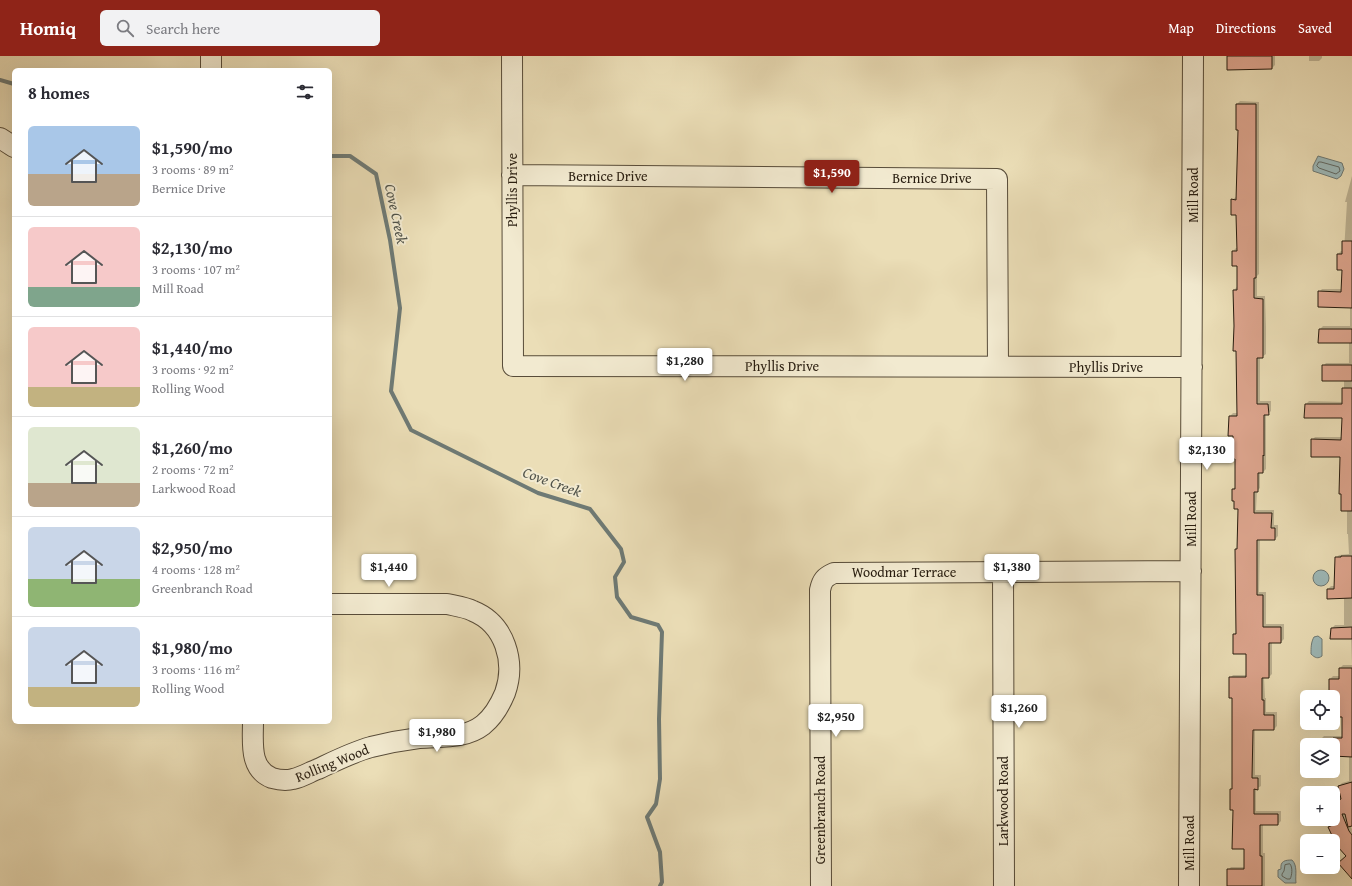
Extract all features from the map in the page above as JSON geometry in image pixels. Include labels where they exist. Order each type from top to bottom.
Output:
[{"type":"street","points":[[211,56],[211,68]]},
{"type":"street","name":"Phyllis Drive","points":[[512,56],[513,366],[1192,367]]},
{"type":"street","name":"Mill Road","points":[[1189,886],[1194,56]]},
{"type":"street","points":[[0,138],[12,146]]},
{"type":"street","name":"Bernice Drive","points":[[512,175],[996,179],[998,366]]},
{"type":"street","name":"Larkwood Road","points":[[1003,572],[1004,886]]},
{"type":"street","name":"Woodmar Terrace","points":[[820,590],[822,582],[826,576],[834,573],[1191,572]]},
{"type":"street","name":"Greenbranch Road","points":[[820,590],[820,886]]},
{"type":"street","name":"Rolling Wood","points":[[253,724],[253,753],[256,763],[262,771],[270,777],[280,780],[291,780],[347,755],[371,747],[420,738],[458,735],[470,732],[483,725],[493,715],[501,703],[508,683],[510,670],[509,655],[504,640],[497,629],[486,618],[475,611],[462,606],[447,604],[332,604]]},
{"type":"water","points":[[1318,156],[1342,163],[1344,169],[1341,176],[1337,179],[1313,171],[1313,166]]},
{"type":"water","points":[[1321,570],[1327,572],[1329,578],[1327,584],[1321,586],[1315,584],[1313,578],[1315,572]]},
{"type":"water","points":[[1318,636],[1322,639],[1322,656],[1318,658],[1311,654],[1311,645],[1314,637]]},
{"type":"water","points":[[1287,860],[1292,860],[1296,868],[1296,883],[1285,883],[1278,877],[1278,870],[1281,869],[1282,863]]},
{"type":"building","points":[[1227,56],[1272,56],[1272,69],[1227,70]]},
{"type":"building","points":[[1236,104],[1256,104],[1256,278],[1254,278],[1254,298],[1263,299],[1263,358],[1257,358],[1257,404],[1268,404],[1269,415],[1264,415],[1263,473],[1258,473],[1258,492],[1254,492],[1254,513],[1272,513],[1271,528],[1275,528],[1275,540],[1257,540],[1257,595],[1263,595],[1263,627],[1281,627],[1281,643],[1269,643],[1269,678],[1262,678],[1264,715],[1274,715],[1274,730],[1253,730],[1252,778],[1258,778],[1258,790],[1254,789],[1254,814],[1278,814],[1278,825],[1260,825],[1262,886],[1227,886],[1227,869],[1244,869],[1244,849],[1232,849],[1233,810],[1230,810],[1230,789],[1232,789],[1232,698],[1229,698],[1229,677],[1246,677],[1246,654],[1233,654],[1233,634],[1236,634],[1235,549],[1237,549],[1238,509],[1234,509],[1234,501],[1232,501],[1232,489],[1235,489],[1235,459],[1232,459],[1233,436],[1228,436],[1229,416],[1237,416],[1236,351],[1233,351],[1233,290],[1237,290],[1237,266],[1232,266],[1232,251],[1237,251],[1236,215],[1231,215],[1231,199],[1236,200],[1238,130],[1236,130]]},
{"type":"building","points":[[1342,241],[1352,241],[1352,308],[1318,307],[1318,291],[1341,292],[1342,270],[1337,270],[1337,254],[1342,254]]},
{"type":"building","points":[[1319,329],[1352,329],[1352,343],[1318,343]]},
{"type":"building","points":[[1322,365],[1352,365],[1352,381],[1322,381]]},
{"type":"building","points":[[1342,388],[1352,388],[1352,511],[1341,511],[1341,494],[1339,494],[1340,457],[1311,457],[1311,439],[1341,440],[1342,418],[1304,418],[1305,404],[1342,404]]},
{"type":"building","points":[[1352,556],[1352,598],[1327,599],[1327,589],[1334,589],[1335,557]]},
{"type":"building","points":[[1352,627],[1352,639],[1330,639],[1331,628]]},
{"type":"building","points":[[1339,668],[1352,668],[1352,757],[1340,756],[1342,717],[1340,717],[1340,690],[1329,690],[1329,679],[1339,679]]},
{"type":"building","points":[[1352,782],[1352,826],[1348,827],[1345,814],[1342,814],[1349,831],[1352,835],[1352,879],[1340,865],[1340,861],[1346,856],[1340,849],[1340,834],[1331,834],[1328,827],[1340,826],[1341,799],[1340,786],[1338,786]]},
{"type":"waterway","name":"Cove Creek","points":[[0,80],[12,83]]},
{"type":"waterway","name":"Cove Creek","points":[[332,156],[350,156],[376,174],[390,240],[400,308],[391,391],[411,430],[538,493],[590,509],[621,549],[624,562],[615,577],[617,597],[631,617],[658,625],[662,632],[659,719],[660,779],[656,804],[647,817],[660,852],[662,882],[660,886]]}]
